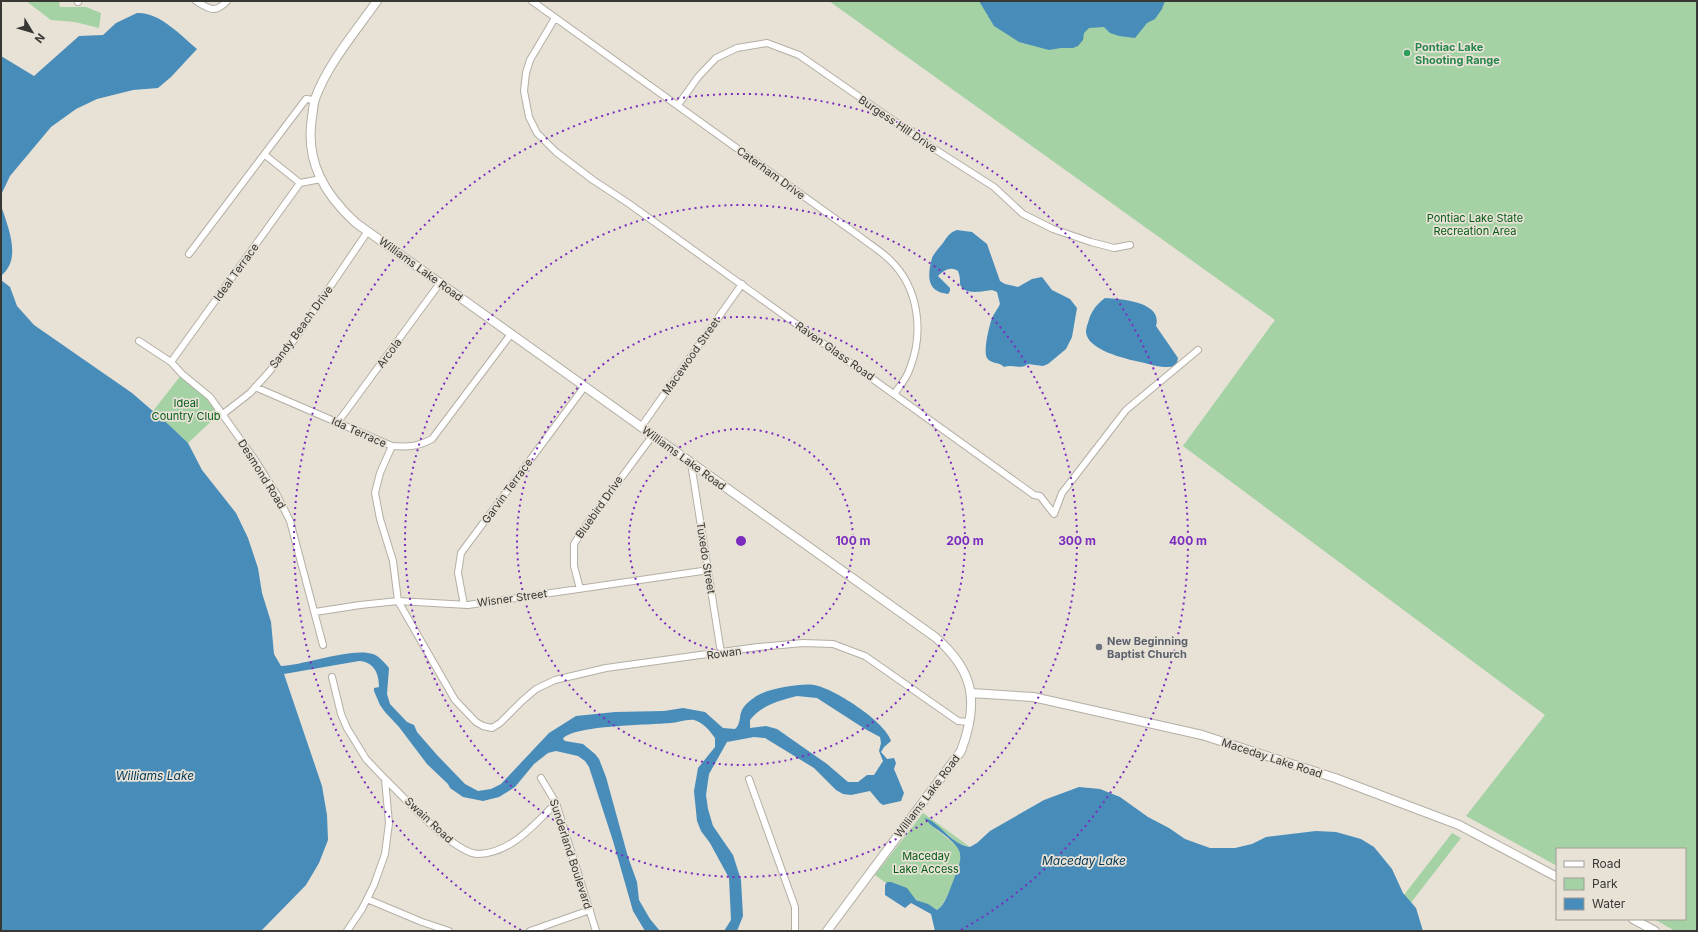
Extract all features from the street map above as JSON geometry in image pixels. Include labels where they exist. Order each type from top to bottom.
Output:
[{"type":"main road","name":"Williams Lake Road","points":[[377,1],[327,74],[314,100],[310,128],[312,154],[321,179],[339,207],[368,231],[440,283],[935,637],[950,651],[967,678],[971,693],[972,707],[960,751],[828,931]]},
{"type":"main road","name":"Maceday Lake Road","points":[[971,693],[1033,697],[1208,737],[1335,778],[1458,824],[1556,876]]},
{"type":"main road","points":[[1635,920],[1650,930]]},
{"type":"street","points":[[196,1],[209,9],[215,10],[223,6],[227,1]]},
{"type":"street","name":"Caterham Drive","points":[[532,1],[891,260],[909,286],[918,317],[917,346],[910,369],[894,394]]},
{"type":"street","name":"Raven Glass Road","points":[[555,18],[530,60],[526,73],[524,91],[529,117],[536,133],[556,152],[593,180],[742,284],[1009,477],[1034,494],[1040,496],[1054,514],[1062,493],[1126,410],[1198,350]]},
{"type":"street","name":"Burgess Hill Drive","points":[[678,105],[698,77],[716,58],[737,48],[768,43],[799,55],[933,148],[994,187],[1023,214],[1053,229],[1092,242],[1114,248],[1130,245]]},
{"type":"street","points":[[189,254],[306,99],[314,100]]},
{"type":"street","points":[[265,155],[300,183],[321,179]]},
{"type":"street","name":"Ideal Terrace","points":[[171,362],[300,183]]},
{"type":"street","name":"Sandy Beach Drive","points":[[223,414],[255,387],[269,372],[294,340],[368,231]]},
{"type":"street","name":"Arcola","points":[[338,422],[440,283]]},
{"type":"street","name":"Macewood Street","points":[[641,427],[742,284]]},
{"type":"street","name":"Ida Terrace","points":[[255,387],[392,446],[410,448],[421,445],[432,439],[511,334]]},
{"type":"street","name":"Desmond Road","points":[[140,341],[171,362],[182,374],[210,397],[274,489],[290,521],[323,645]]},
{"type":"street","name":"Garvin Terrace","points":[[464,605],[458,573],[462,553],[585,386]]},
{"type":"street","name":"Bluebird Drive","points":[[580,588],[574,566],[574,544],[586,524],[653,436]]},
{"type":"street","points":[[392,446],[380,473],[375,493],[380,519],[393,561],[398,601]]},
{"type":"street","name":"Tuxedo Street","points":[[690,463],[709,570],[721,653]]},
{"type":"street","name":"Wisner Street","points":[[314,612],[360,604],[398,601],[464,605],[709,570]]},
{"type":"street","name":"Rowan","points":[[398,601],[455,700],[476,722],[483,726],[492,728],[500,723],[536,689],[555,680],[606,668],[803,643],[833,644],[865,656],[958,721],[969,722]]},
{"type":"street","points":[[332,677],[346,728],[366,759],[385,779],[389,823],[384,854],[374,885],[347,931]]},
{"type":"street","name":"Sunderland Boulevard","points":[[541,778],[556,802],[596,931]]},
{"type":"street","name":"Swain Road","points":[[385,779],[457,846],[478,854],[493,852],[515,841],[534,825],[556,802]]},
{"type":"street","points":[[749,779],[795,907],[795,931]]},
{"type":"street","points":[[367,899],[422,922],[449,931]]},
{"type":"street","points":[[530,931],[590,910]]},
{"type":"green space","points":[[26,1],[59,1],[60,7],[86,7],[101,13],[99,28],[75,22],[51,20]]},
{"type":"green space","name":"Pontiac Lake State Recreation Area","points":[[829,1],[1697,1],[1697,931],[1675,931],[1656,920],[1686,920],[1686,848],[1556,848],[1556,865],[1466,816],[1545,715],[1183,446],[1275,320]]},
{"type":"green space","name":"Ideal Country Club","points":[[182,374],[210,397],[223,414],[218,415],[188,443],[153,411]]},
{"type":"green space","name":"Maceday Lake Access","points":[[923,813],[970,847],[958,843],[942,830],[926,821],[958,847],[961,857],[952,885],[938,910],[919,901],[887,882],[886,883],[875,875]]},
{"type":"green space","points":[[1452,833],[1461,838],[1389,931],[1376,931]]},
{"type":"water","points":[[979,1],[1165,1],[1162,9],[1155,19],[1147,23],[1135,38],[1110,33],[1104,27],[1089,28],[1084,33],[1083,40],[1078,46],[1073,48],[1049,50],[1019,42],[994,26]]},
{"type":"water","points":[[137,13],[154,16],[162,20],[197,49],[171,77],[158,88],[133,90],[97,99],[76,109],[51,127],[10,176],[1,195],[1,56],[34,76],[79,36],[103,35],[116,23]]},
{"type":"water","points":[[1,205],[12,243],[12,251],[9,266],[1,276]]},
{"type":"water","points":[[957,230],[972,232],[987,244],[1000,281],[1005,284],[1018,287],[1032,279],[1042,277],[1052,290],[1070,299],[1077,308],[1072,337],[1066,349],[1048,364],[1043,366],[1028,364],[1022,367],[1004,367],[987,358],[986,345],[989,327],[1000,304],[997,292],[992,290],[974,292],[965,290],[960,284],[958,271],[953,269],[945,270],[938,276],[950,288],[948,294],[935,290],[932,286],[929,275],[932,258],[949,235]]},
{"type":"water","name":"Williams Lake","points":[[1,280],[10,287],[17,306],[34,325],[132,393],[188,443],[202,470],[236,513],[248,538],[258,568],[262,593],[271,622],[274,654],[281,666],[341,654],[364,652],[377,656],[389,668],[387,694],[390,704],[407,722],[414,725],[417,732],[465,784],[478,791],[491,789],[501,784],[549,733],[576,716],[615,712],[664,711],[683,708],[705,712],[723,728],[735,729],[738,725],[743,708],[760,694],[775,689],[792,686],[814,685],[823,687],[845,699],[869,715],[887,733],[891,741],[881,752],[887,759],[894,758],[896,763],[894,769],[904,793],[901,801],[883,805],[870,791],[851,795],[843,794],[836,790],[814,768],[765,738],[754,737],[727,742],[709,774],[706,795],[713,826],[733,855],[741,880],[743,916],[737,931],[724,931],[731,920],[729,878],[710,843],[701,831],[697,821],[694,791],[698,768],[715,747],[715,738],[711,732],[701,723],[691,720],[673,723],[613,726],[569,734],[563,739],[565,741],[583,744],[595,754],[599,759],[606,777],[628,857],[637,882],[639,900],[650,919],[660,931],[645,931],[633,911],[613,841],[589,767],[585,761],[578,756],[556,751],[548,753],[534,764],[515,787],[499,797],[483,801],[463,797],[450,788],[448,784],[427,764],[399,727],[385,712],[374,691],[374,688],[379,687],[375,669],[364,662],[359,661],[284,674],[322,786],[327,815],[328,840],[319,863],[306,885],[261,931],[1,931]],"holes":[[[797,696],[817,698],[880,737],[881,743],[879,751],[883,761],[874,775],[867,775],[858,782],[848,782],[827,764],[777,729],[766,726],[750,728],[750,720],[765,707],[771,704]]]},
{"type":"water","points":[[1105,298],[1121,299],[1140,303],[1153,312],[1157,318],[1156,326],[1178,358],[1176,366],[1158,366],[1126,359],[1108,353],[1093,344],[1088,338],[1086,332],[1087,326],[1094,309]]},
{"type":"water","name":"Maceday Lake","points":[[1079,787],[1100,789],[1120,797],[1148,817],[1169,828],[1185,839],[1210,848],[1235,848],[1252,844],[1266,837],[1316,831],[1336,832],[1361,839],[1374,847],[1392,869],[1403,893],[1416,908],[1423,931],[935,931],[931,914],[911,903],[905,908],[885,895],[885,885],[887,882],[891,882],[907,888],[916,900],[928,904],[937,910],[946,898],[959,866],[960,854],[954,843],[924,818],[934,823],[957,842],[970,847],[977,843],[990,831],[1044,800]]},
{"type":"place","name":"Pontiac Lake Shooting Range","points":[[1407,53]]},
{"type":"place","name":"New Beginning Baptist Church","points":[[1099,647]]}]
